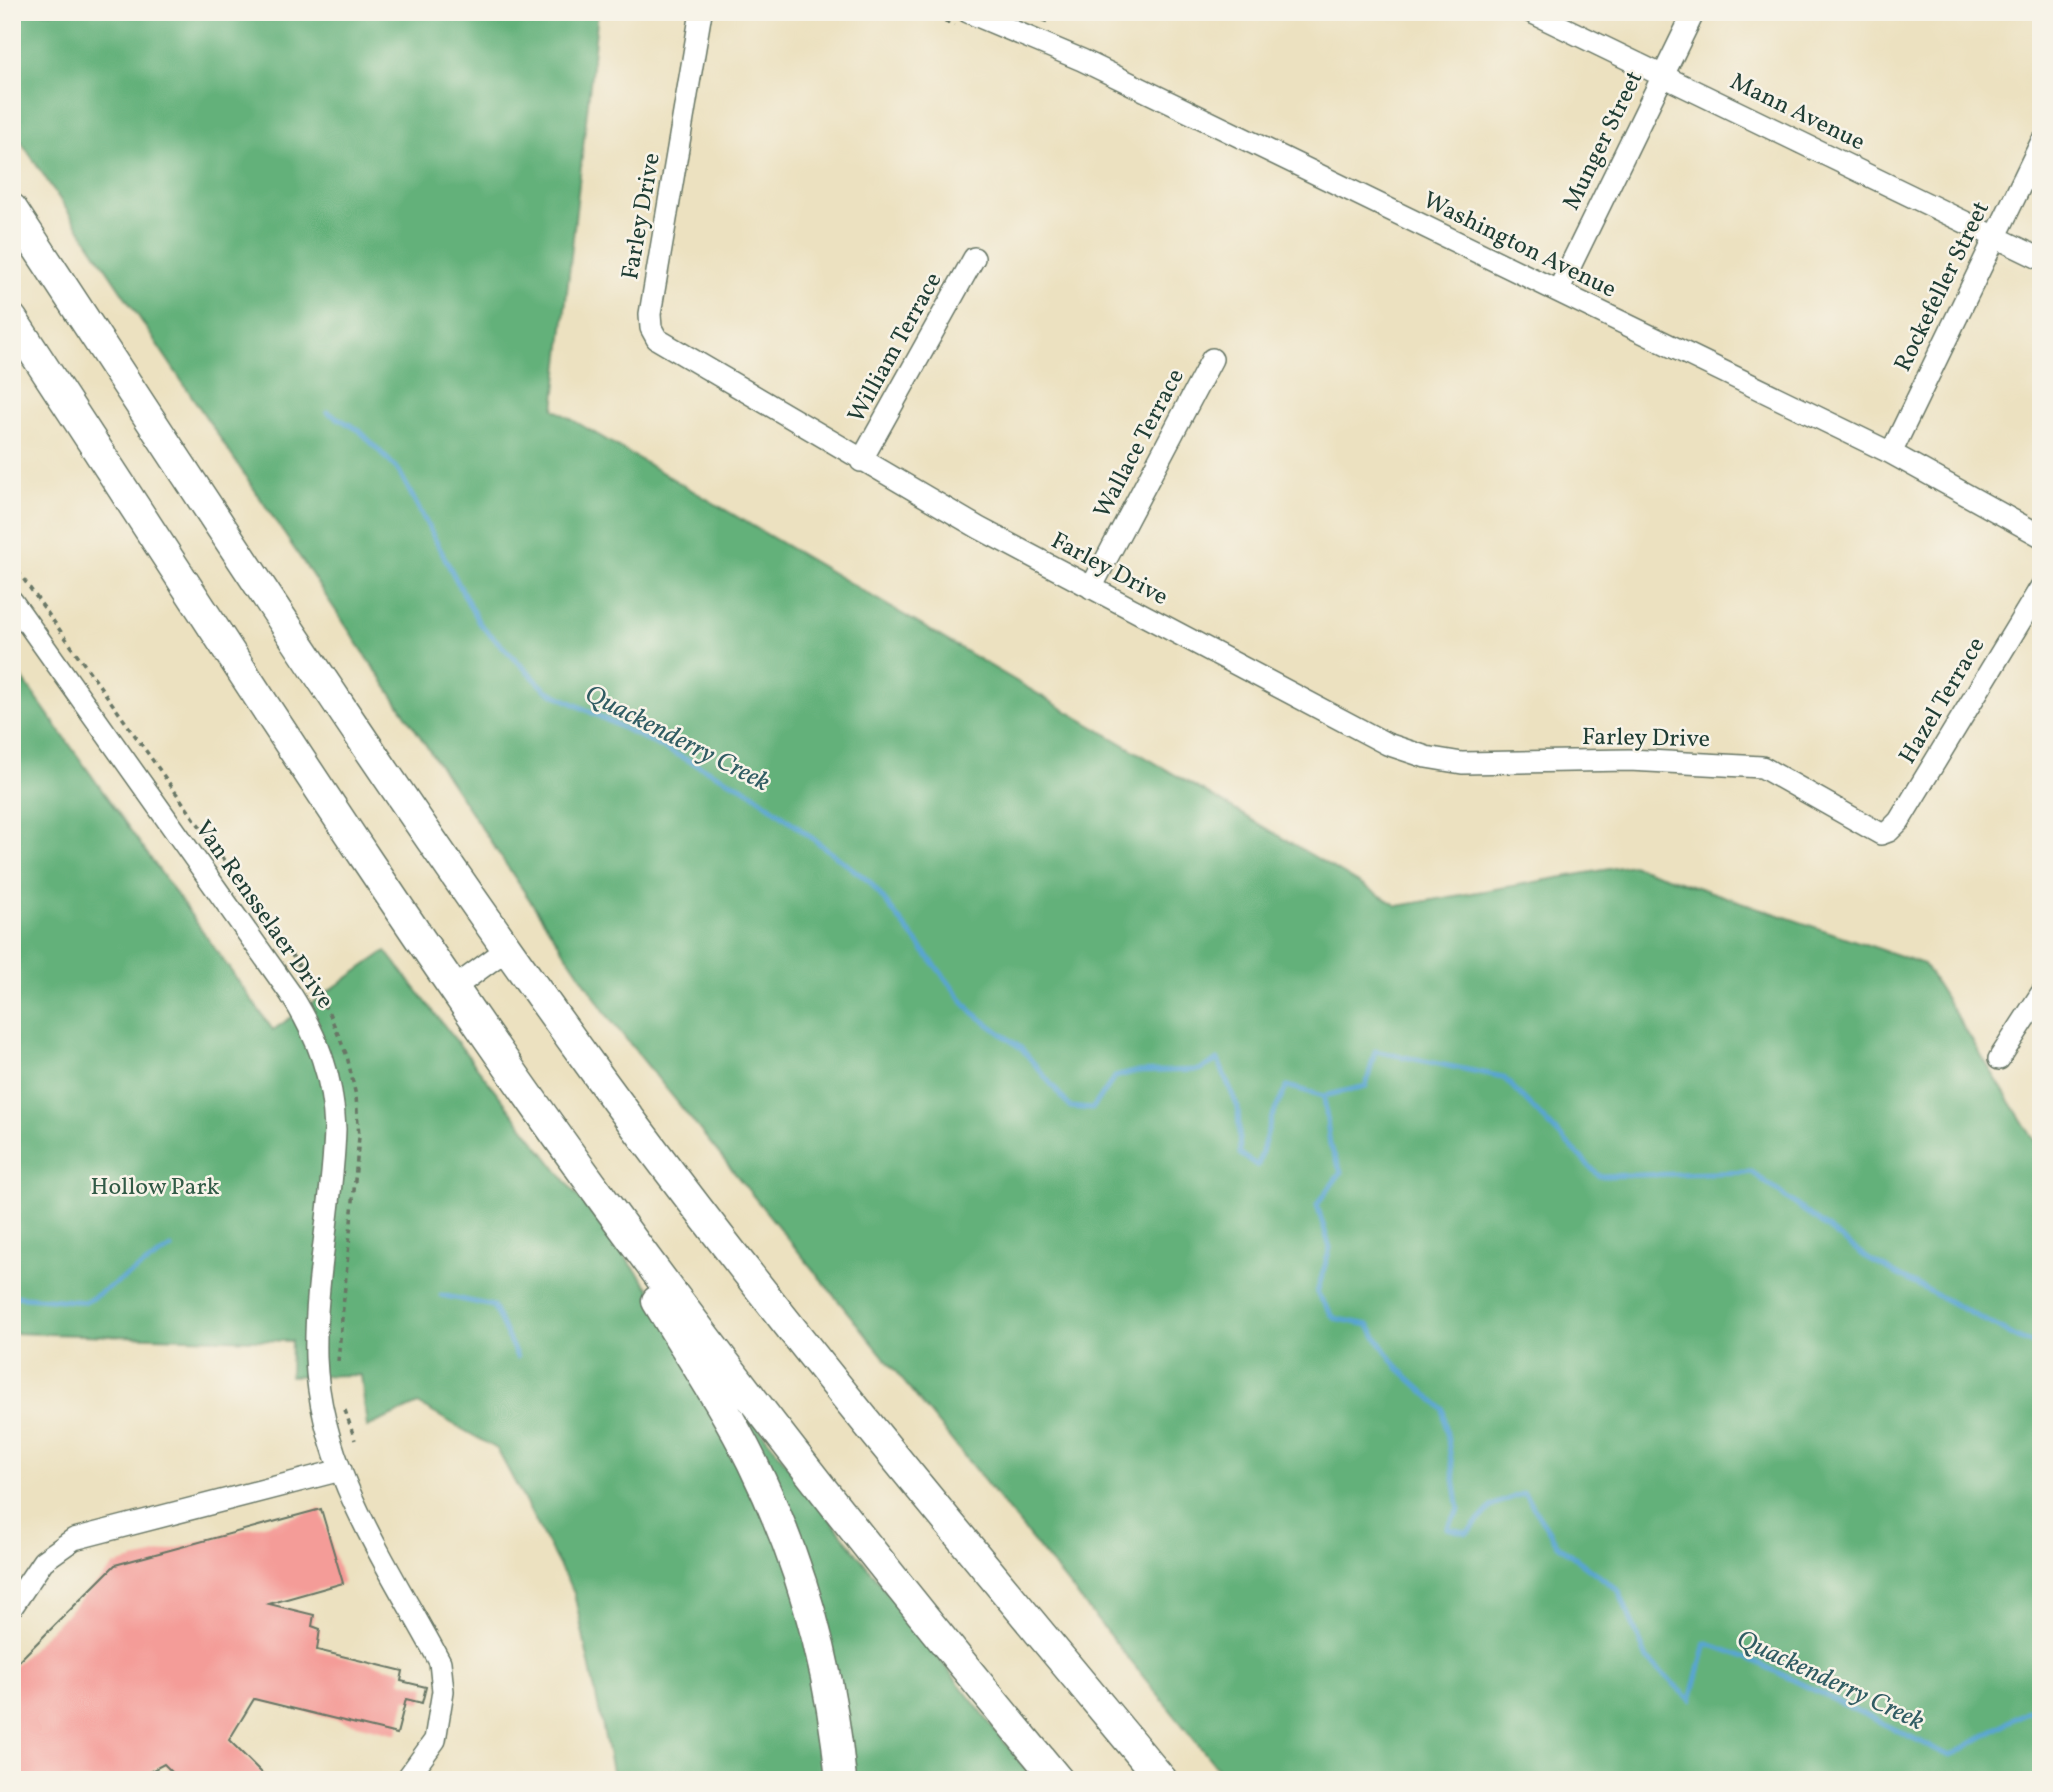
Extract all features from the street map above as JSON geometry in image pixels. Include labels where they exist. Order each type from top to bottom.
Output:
[{"type":"highway","points":[[12,209],[298,643],[507,949],[646,1140],[780,1314],[1162,1780]]},
{"type":"highway","points":[[12,319],[309,772],[558,1136],[658,1274],[852,1528],[1058,1780]]},
{"type":"highway","points":[[558,1136],[728,1419],[773,1506],[796,1563],[821,1649],[832,1703],[841,1780]]},
{"type":"street","name":"Farley Drive","points":[[701,12],[650,314],[657,339],[861,461],[1091,588],[1387,744],[1426,757],[1462,763],[1629,760],[1762,767],[1881,834]]},
{"type":"street","name":"Washington Avenue","points":[[968,12],[1082,60],[1891,453],[2041,536]]},
{"type":"street","name":"Mann Avenue","points":[[1531,12],[2041,259]]},
{"type":"street","name":"Munger Street","points":[[1558,291],[1693,12]]},
{"type":"street","name":"Rockefeller Street","points":[[1891,453],[1994,235],[2041,143]]},
{"type":"street","name":"William Terrace","points":[[861,461],[974,258]]},
{"type":"street","name":"Wallace Terrace","points":[[1091,588],[1212,359]]},
{"type":"street","name":"Hazel Terrace","points":[[1881,834],[1889,831],[1899,821],[2041,587]]},
{"type":"street","name":"Van Rensselaer Drive","points":[[12,601],[290,993],[323,1054],[333,1098],[335,1129],[317,1313],[316,1360],[324,1415],[348,1492],[440,1662],[443,1691],[435,1740],[406,1780]]},
{"type":"street","points":[[455,987],[507,949]]},
{"type":"street","points":[[1999,1059],[2041,994]]},
{"type":"street","points":[[12,1607],[43,1561],[74,1539],[341,1469]]},
{"type":"path","points":[[12,563],[307,978],[329,1013],[347,1056],[356,1096],[359,1138],[338,1365]]},
{"type":"path","points":[[342,1402],[355,1440]]},
{"type":"green space","points":[[12,12],[598,12],[554,409],[1398,906],[1632,865],[1924,964],[2041,1151],[2041,1780],[1227,1780],[609,1018],[12,128]]},
{"type":"green space","name":"Hollow Park","points":[[12,664],[273,1030],[386,951],[1034,1780],[614,1780],[574,1593],[497,1449],[418,1404],[367,1427],[361,1375],[290,1376],[291,1341],[12,1333]]},
{"type":"building","points":[[321,1509],[343,1583],[269,1604],[314,1615],[312,1626],[320,1629],[317,1650],[403,1671],[401,1681],[426,1687],[422,1703],[406,1699],[397,1734],[254,1699],[229,1740],[269,1780],[180,1780],[164,1764],[134,1780],[12,1780],[12,1668],[115,1565]]},
{"type":"waterway","name":"Quackenderry Creek","points":[[327,412],[359,430],[399,471],[479,623],[546,690],[750,791],[870,882],[971,1011],[1022,1049],[1070,1107],[1092,1109],[1115,1077],[1134,1072],[1199,1070],[1218,1060],[1238,1108],[1240,1154],[1258,1166],[1271,1119],[1287,1086],[1324,1096],[1330,1145],[1341,1172],[1317,1205],[1330,1248],[1317,1293],[1334,1318],[1368,1325],[1398,1368],[1443,1409],[1459,1510],[1447,1528],[1467,1533],[1493,1505],[1524,1493],[1558,1545],[1619,1591],[1647,1659],[1691,1700],[1706,1643],[1750,1659],[1950,1756],[2029,1710],[2041,1720]]},
{"type":"waterway","points":[[1324,1096],[1366,1086],[1375,1051],[1503,1077],[1599,1176],[1752,1172],[1870,1260],[2020,1339],[2041,1347]]},
{"type":"waterway","points":[[12,1296],[86,1302],[171,1248]]},
{"type":"waterway","points":[[441,1295],[493,1306],[517,1357]]}]
